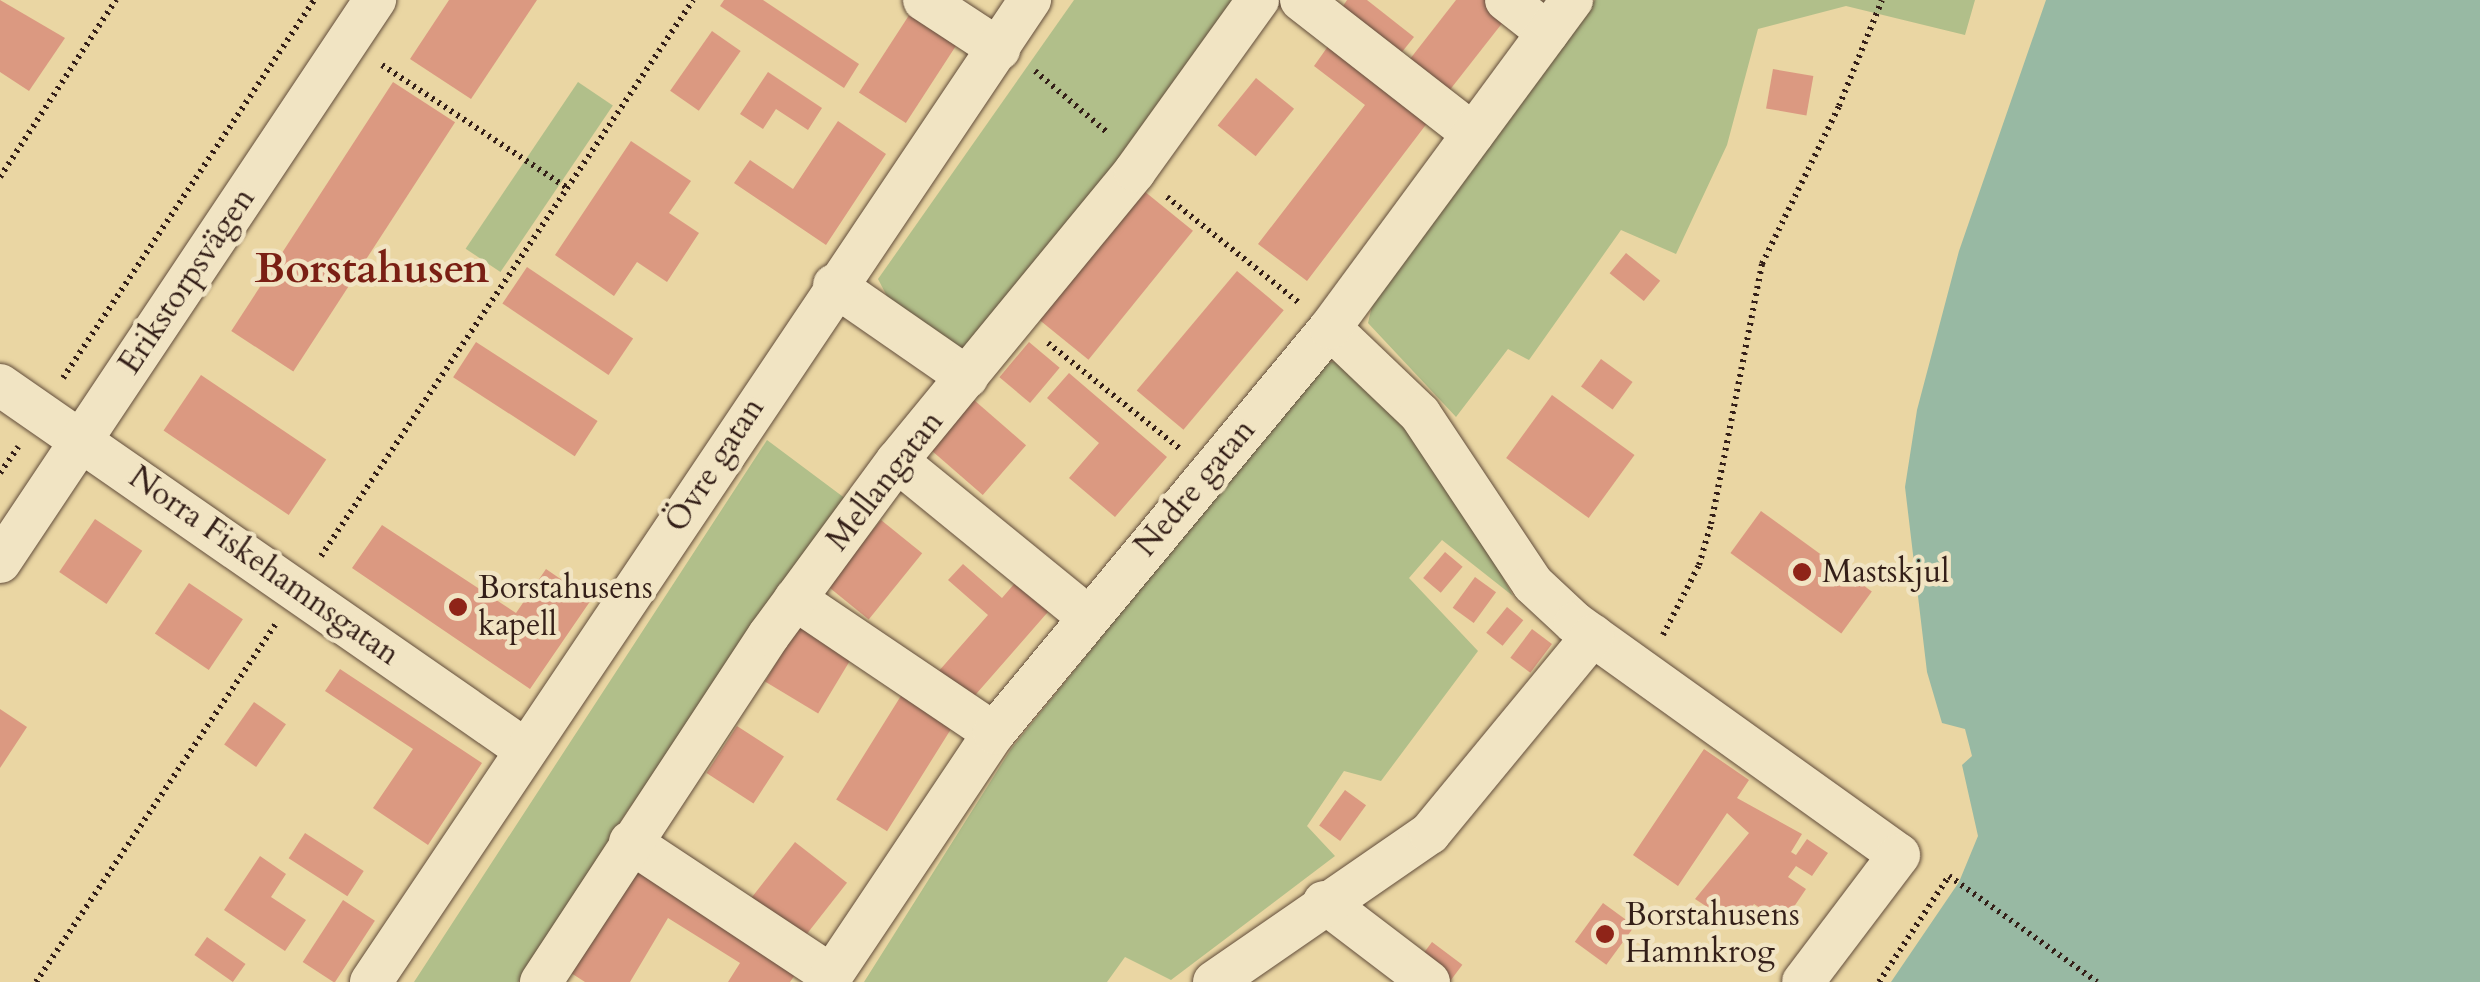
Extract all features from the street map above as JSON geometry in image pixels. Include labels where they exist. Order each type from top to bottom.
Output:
[{"type":"street","name":"Erikstorpsvägen","points":[[0,562],[376,0]]},
{"type":"street","points":[[924,0],[999,49]]},
{"type":"street","name":"Övre gatan","points":[[371,982],[834,285],[1030,0]]},
{"type":"street","name":"Mellangatan","points":[[541,982],[630,842],[795,599],[897,460],[1135,171],[1258,0]]},
{"type":"street","points":[[1302,0],[1473,134]]},
{"type":"street","points":[[1506,0],[1560,16]]},
{"type":"street","name":"Nedre gatan","points":[[829,978],[994,734],[1087,616],[1330,328],[1560,16]]},
{"type":"street","points":[[834,285],[967,377]]},
{"type":"street","points":[[1330,328],[1420,414],[1534,584],[1593,636],[1900,854],[1803,982]]},
{"type":"street","name":"Norra Fiskehamnsgatan","points":[[0,385],[526,750]]},
{"type":"street","points":[[897,460],[1087,616]]},
{"type":"street","points":[[795,599],[994,734]]},
{"type":"street","points":[[1214,982],[1324,902],[1430,833],[1593,636]]},
{"type":"street","points":[[630,842],[829,978]]},
{"type":"street","points":[[1324,902],[1429,982]]},
{"type":"path","points":[[0,177],[116,0]]},
{"type":"path","points":[[0,473],[314,0]]},
{"type":"path","points":[[36,982],[693,0]]},
{"type":"path","points":[[1643,672],[1699,565],[1762,264],[1839,106],[1882,0]]},
{"type":"path","points":[[347,42],[567,188]]},
{"type":"path","points":[[999,49],[1036,71],[1127,150],[1135,171],[1330,328]]},
{"type":"path","points":[[1016,317],[1209,472]]},
{"type":"path","points":[[1879,982],[1949,876],[2097,982]]},
{"type":"shaded area","points":[[1074,0],[1237,0],[988,342],[964,351],[890,302],[878,279]]},
{"type":"shaded area","points":[[1595,0],[1975,0],[1965,35],[1846,6],[1758,29],[1727,145],[1676,254],[1621,230],[1529,360],[1508,349],[1456,417],[1368,323],[1375,293]]},
{"type":"shaded area","points":[[2046,0],[2480,0],[2480,982],[1891,982],[1959,882],[1978,836],[1962,765],[1972,756],[1965,729],[1942,723],[1927,672],[1905,487],[1917,410],[1959,251]]},
{"type":"shaded area","points":[[578,82],[613,105],[500,272],[466,249]]},
{"type":"shaded area","points":[[1342,361],[1372,383],[1469,515],[1513,596],[1442,540],[1409,578],[1478,651],[1381,781],[1344,771],[1307,826],[1335,856],[1171,980],[1125,957],[1107,982],[864,982],[1011,749],[1322,363]]},
{"type":"shaded area","points":[[767,440],[846,499],[626,813],[518,982],[414,982]]},
{"type":"building","points":[[0,0],[65,38],[29,91],[0,72]]},
{"type":"building","points":[[449,0],[537,0],[471,99],[410,59]]},
{"type":"building","points":[[724,0],[763,0],[859,64],[844,88],[720,6]]},
{"type":"building","points":[[1347,0],[1367,0],[1414,37],[1398,57],[1339,12]]},
{"type":"building","points":[[1456,0],[1486,0],[1507,17],[1449,91],[1410,59]]},
{"type":"building","points":[[915,6],[962,36],[906,123],[859,92]]},
{"type":"building","points":[[712,31],[741,51],[699,111],[670,91]]},
{"type":"building","points":[[1331,42],[1431,118],[1307,281],[1258,244],[1365,105],[1314,66]]},
{"type":"building","points":[[1773,69],[1813,76],[1806,116],[1766,108]]},
{"type":"building","points":[[768,72],[822,108],[808,130],[776,109],[763,129],[740,114]]},
{"type":"building","points":[[1256,78],[1294,109],[1256,156],[1218,125]]},
{"type":"building","points":[[393,82],[455,122],[293,371],[231,331]]},
{"type":"building","points":[[838,121],[886,154],[826,245],[734,183],[750,160],[793,189]]},
{"type":"building","points":[[631,141],[691,181],[669,213],[699,233],[667,282],[637,262],[614,296],[555,255]]},
{"type":"building","points":[[1144,191],[1193,231],[1088,360],[1040,320]]},
{"type":"building","points":[[1626,253],[1660,281],[1644,301],[1610,273]]},
{"type":"building","points":[[527,267],[633,339],[609,375],[502,303]]},
{"type":"building","points":[[1237,271],[1284,310],[1183,430],[1137,391]]},
{"type":"building","points":[[476,342],[598,421],[575,456],[453,377]]},
{"type":"building","points":[[1029,342],[1060,368],[1030,403],[999,377]]},
{"type":"building","points":[[1601,359],[1633,382],[1613,409],[1581,387]]},
{"type":"building","points":[[1069,373],[1167,457],[1115,517],[1069,478],[1099,443],[1047,398]]},
{"type":"building","points":[[201,375],[326,459],[289,515],[164,431]]},
{"type":"building","points":[[1552,395],[1635,455],[1589,518],[1506,458]]},
{"type":"building","points":[[974,400],[1026,445],[983,495],[931,450]]},
{"type":"building","name":"Mastskjul","points":[[1761,511],[1872,592],[1841,634],[1730,553]]},
{"type":"building","points":[[95,519],[142,551],[106,604],[59,572]]},
{"type":"building","points":[[881,520],[922,553],[869,619],[828,586]]},
{"type":"building","name":"Borstahusens kapell","points":[[382,525],[516,613],[546,569],[591,600],[530,689],[352,568]]},
{"type":"building","points":[[1445,552],[1463,567],[1441,593],[1423,578]]},
{"type":"building","points":[[963,564],[1002,598],[1021,576],[1054,605],[970,701],[938,672],[988,615],[948,580]]},
{"type":"building","points":[[1475,577],[1496,592],[1474,623],[1453,608]]},
{"type":"building","points":[[189,583],[243,619],[209,670],[155,634]]},
{"type":"building","points":[[1507,607],[1523,620],[1503,646],[1486,633]]},
{"type":"building","points":[[799,625],[852,657],[818,714],[765,682]]},
{"type":"building","points":[[1532,629],[1552,644],[1530,673],[1510,658]]},
{"type":"building","points":[[340,669],[482,763],[428,845],[373,808],[413,749],[325,691]]},
{"type":"building","points":[[904,691],[955,723],[887,831],[836,800]]},
{"type":"building","points":[[254,702],[286,724],[256,767],[224,745]]},
{"type":"building","points":[[0,709],[27,727],[0,768]]},
{"type":"building","points":[[737,726],[784,756],[753,803],[707,773]]},
{"type":"building","points":[[1704,749],[1749,780],[1737,798],[1802,834],[1791,852],[1796,855],[1807,839],[1828,853],[1812,876],[1796,866],[1788,877],[1806,889],[1783,923],[1754,904],[1738,927],[1695,899],[1749,833],[1727,813],[1678,886],[1633,855]]},
{"type":"building","points":[[1345,790],[1366,805],[1340,841],[1319,826]]},
{"type":"building","points":[[305,833],[364,871],[347,896],[289,858]]},
{"type":"building","points":[[795,842],[847,883],[803,939],[751,898]]},
{"type":"building","points":[[260,856],[286,874],[271,897],[306,920],[285,951],[224,910]]},
{"type":"building","points":[[635,865],[799,969],[790,982],[728,982],[740,963],[668,918],[630,982],[585,982],[571,973]]},
{"type":"building","points":[[343,900],[375,921],[335,982],[303,962]]},
{"type":"building","name":"Borstahusens Hamnkrog","points":[[1603,903],[1635,926],[1606,965],[1575,942]]},
{"type":"building","points":[[207,937],[246,964],[233,982],[194,955]]},
{"type":"building","points":[[1432,942],[1462,965],[1445,982],[1418,961]]},
{"type":"place","name":"Mastskjul","points":[[1802,572]]},
{"type":"place","name":"Borstahusens kapell","points":[[458,607]]},
{"type":"place","name":"Borstahusens Hamnkrog","points":[[1605,934]]},
{"type":"district","name":"Borstahusen","points":[[372,269]]}]
